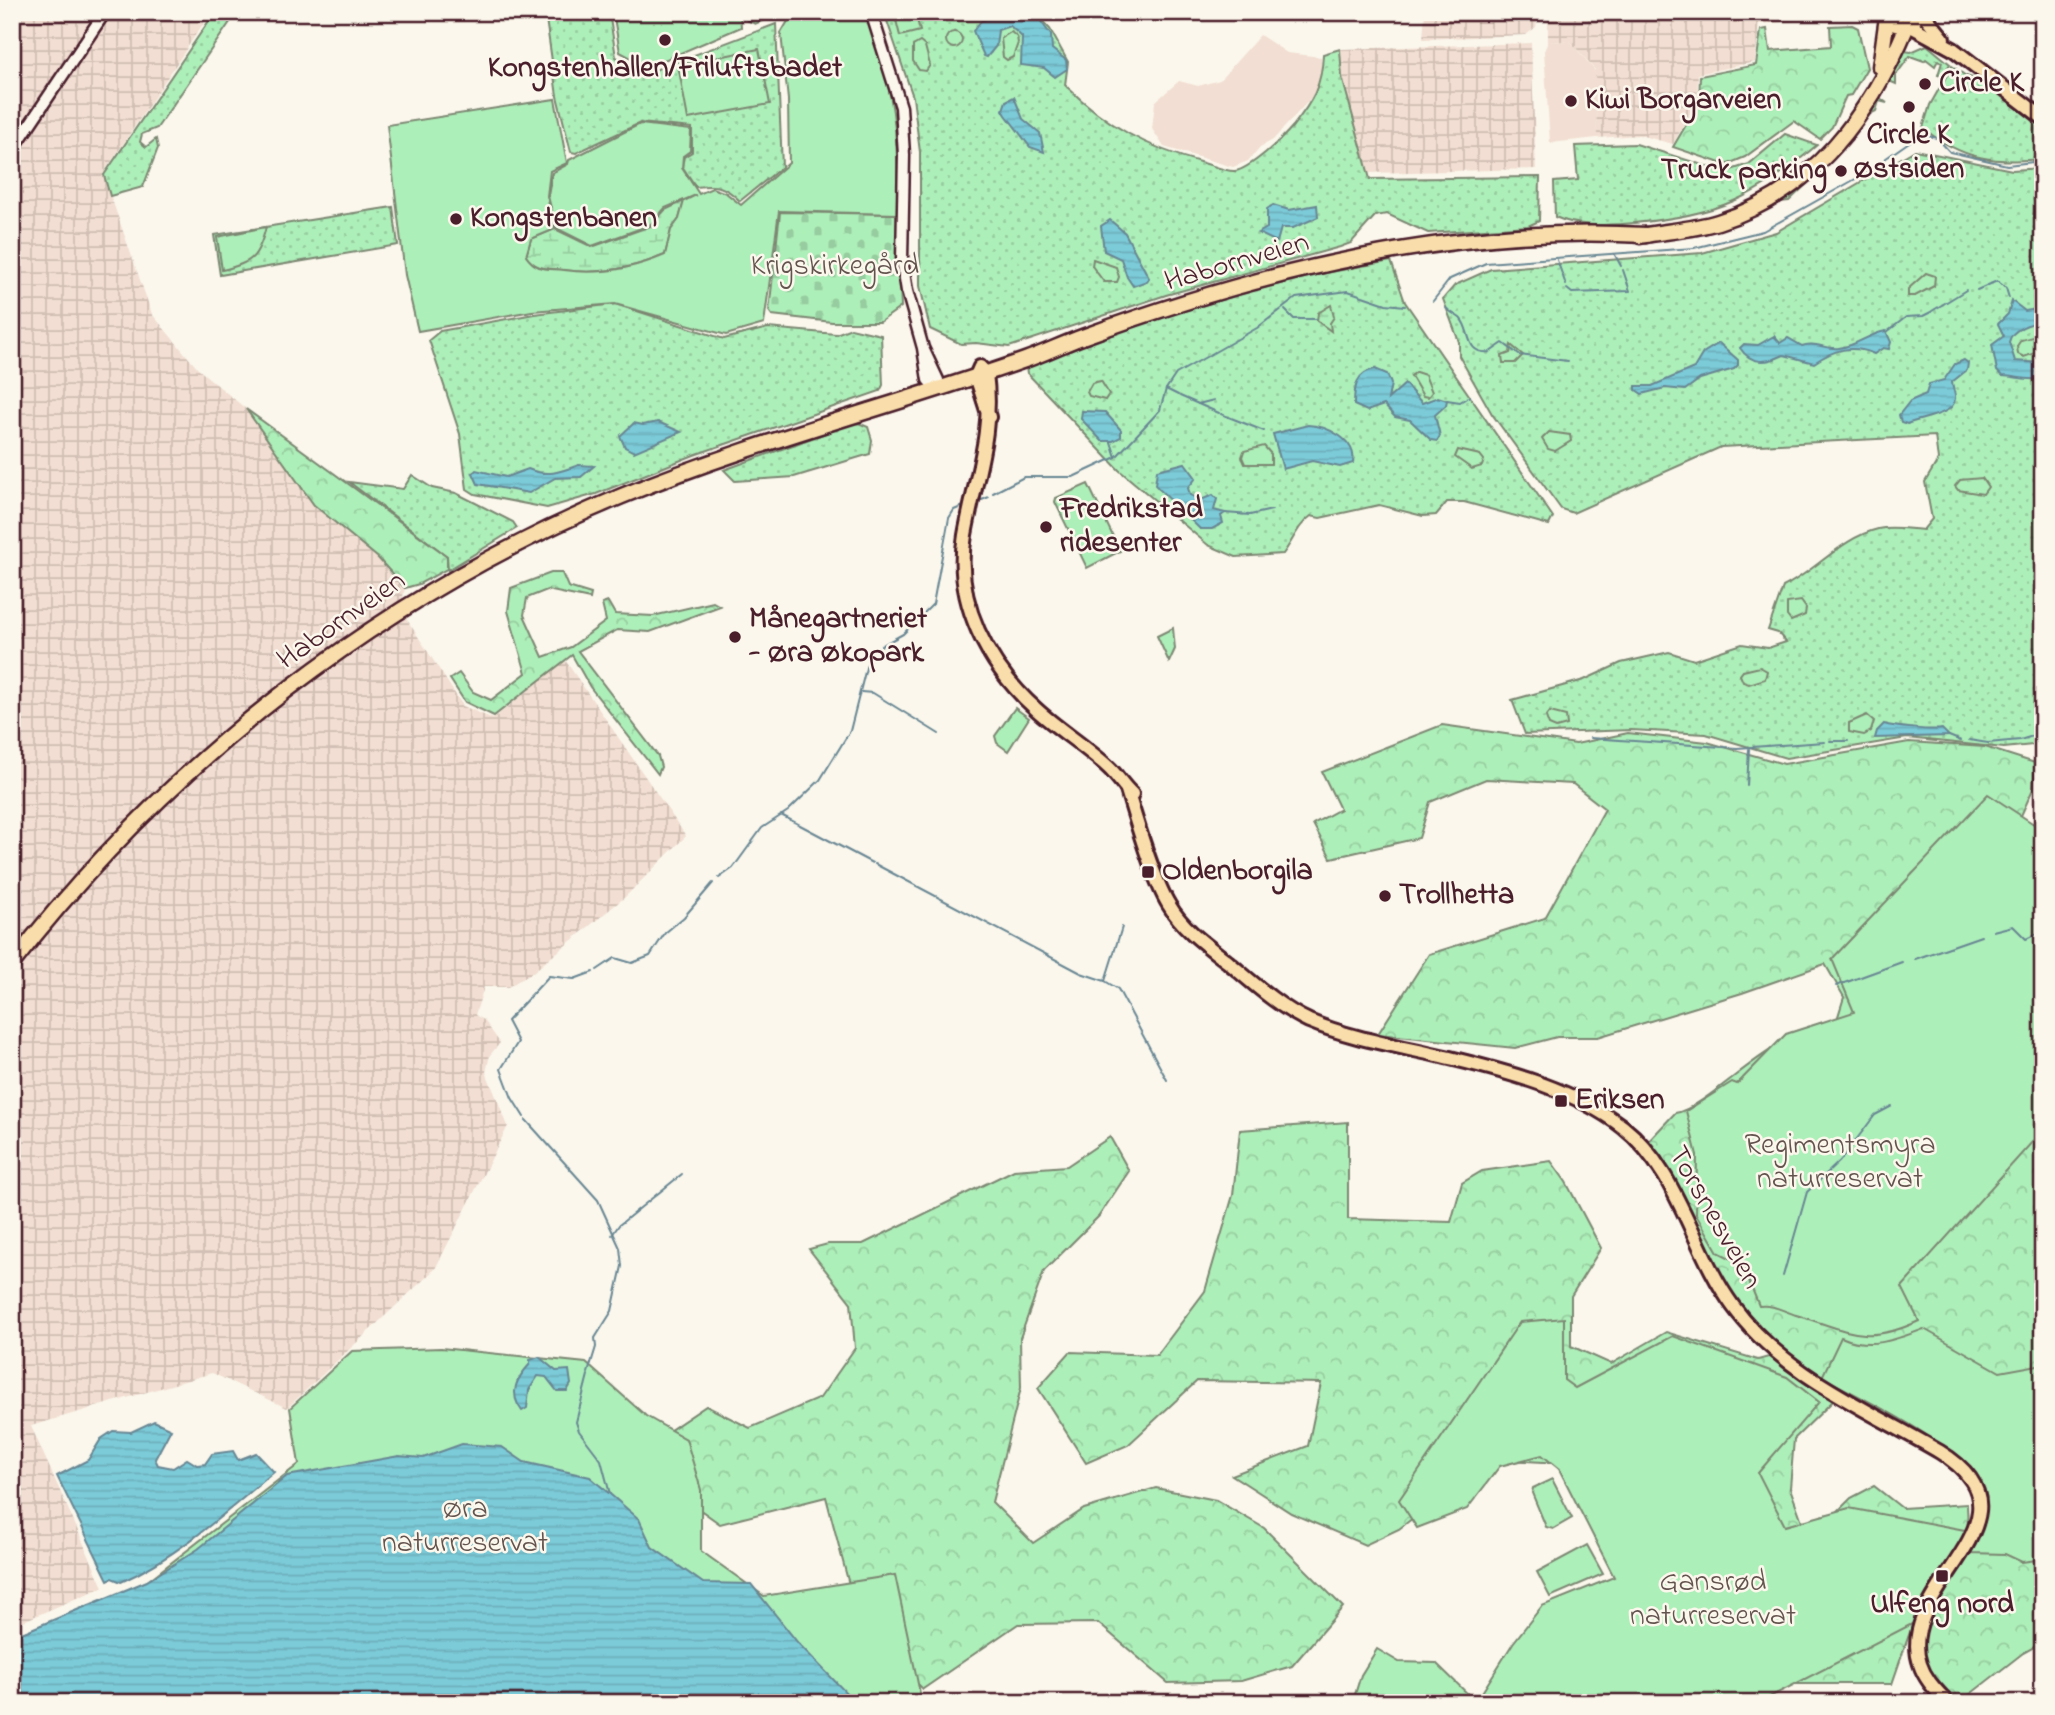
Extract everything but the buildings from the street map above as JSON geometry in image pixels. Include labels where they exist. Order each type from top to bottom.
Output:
[{"type":"highway","name":"Habornveien","points":[[12,964],[87,874],[202,761],[286,691],[358,639],[469,569],[546,529],[628,494],[934,384],[981,372],[1265,279],[1352,259],[1418,249],[1573,242],[1646,235],[1690,229],[1739,214],[1790,186],[1851,129],[1873,98],[1908,25],[1920,12]]},
{"type":"highway","name":"Habornveien","points":[[1836,143],[1876,77],[1884,56],[1886,14]]},
{"type":"highway","points":[[1886,14],[1895,25],[1908,25]]},
{"type":"main road","points":[[1920,12],[1953,49]]},
{"type":"main road","points":[[1908,25],[1953,49],[2043,118]]},
{"type":"main road","name":"Torsnesveien","points":[[981,372],[989,417],[962,558],[962,580],[967,601],[983,640],[1003,672],[1035,709],[1107,766],[1139,805],[1147,828],[1156,873],[1171,908],[1188,930],[1283,1006],[1308,1020],[1358,1036],[1513,1074],[1579,1101],[1624,1128],[1659,1167],[1717,1282],[1751,1328],[1806,1374],[1930,1446],[1960,1467],[1977,1497],[1975,1533],[1929,1601],[1917,1636],[1917,1655],[1924,1673],[1948,1703]]},
{"type":"street","points":[[12,151],[105,12]]},
{"type":"street","points":[[872,12],[901,107],[904,155],[902,260],[907,291],[934,384]]},
{"type":"shaded area","points":[[12,12],[211,12],[103,174],[152,314],[198,369],[246,409],[314,505],[377,557],[405,588],[401,605],[406,618],[463,706],[493,719],[565,660],[686,836],[625,897],[533,972],[508,987],[484,987],[475,1015],[484,1020],[500,1043],[490,1055],[486,1072],[508,1126],[435,1269],[287,1408],[212,1373],[31,1426],[103,1587],[12,1626]]},
{"type":"shaded area","points":[[1425,12],[1538,13],[1536,27],[1526,35],[1423,39]]},
{"type":"shaded area","points":[[1548,12],[1853,12],[1853,16],[1759,24],[1755,62],[1698,74],[1697,101],[1673,144],[1639,135],[1597,138],[1595,70],[1570,41],[1548,42]]},
{"type":"shaded area","points":[[1260,35],[1287,53],[1321,57],[1321,78],[1311,98],[1273,140],[1260,147],[1248,161],[1233,167],[1164,147],[1152,129],[1155,102],[1179,81],[1198,86],[1220,80]]},
{"type":"shaded area","points":[[1570,41],[1596,72],[1597,138],[1550,143],[1544,51],[1548,42]]},
{"type":"shaded area","points":[[1531,43],[1536,169],[1369,173],[1342,76],[1341,49]]},
{"type":"green space","points":[[215,12],[237,12],[157,128],[142,134],[140,142],[146,147],[156,139],[158,148],[143,187],[110,196],[104,175]]},
{"type":"green space","points":[[545,12],[609,12],[616,57],[647,73],[776,24],[782,167],[740,201],[720,187],[696,187],[682,166],[684,157],[692,152],[692,128],[640,123],[576,153],[571,152],[557,96]]},
{"type":"green space","name":"Kongstenhallen/Friluftsbadet","points":[[613,12],[740,12],[741,27],[648,67],[620,52]]},
{"type":"green space","points":[[746,12],[783,12],[755,24],[747,20]]},
{"type":"green space","points":[[786,12],[867,12],[883,64],[893,112],[897,160],[897,214],[779,211],[764,324],[726,335],[615,304],[532,311],[418,331],[405,275],[387,125],[555,99],[567,163],[550,171],[547,196],[555,229],[531,239],[526,256],[534,265],[548,269],[603,271],[640,264],[665,255],[671,230],[679,219],[684,201],[696,195],[665,208],[650,225],[592,246],[556,228],[548,196],[552,173],[568,164],[569,160],[640,124],[691,130],[690,151],[683,156],[682,168],[699,194],[712,188],[726,193],[741,205],[789,163],[788,100],[781,33],[788,21]]},
{"type":"green space","points":[[884,12],[1034,12],[1050,29],[1068,62],[1065,85],[1097,113],[1129,134],[1163,150],[1231,171],[1241,169],[1257,159],[1293,126],[1315,93],[1321,75],[1323,54],[1340,49],[1342,77],[1370,179],[1540,177],[1539,221],[1528,226],[1428,233],[1387,214],[1375,216],[1351,243],[1340,247],[1166,295],[1009,347],[961,344],[930,329],[920,286],[920,152],[913,97]]},
{"type":"green space","points":[[894,12],[915,12],[920,31],[900,36]]},
{"type":"green space","points":[[1852,25],[1858,28],[1867,68],[1851,95],[1846,96],[1832,127],[1820,139],[1794,121],[1745,157],[1726,165],[1673,147],[1699,103],[1700,76],[1756,65],[1761,30],[1767,29],[1770,51],[1831,46],[1830,26]]},
{"type":"green space","points":[[951,32],[957,32],[962,40],[960,46],[951,48],[946,43],[946,37]]},
{"type":"green space","points":[[1011,32],[1017,37],[1018,43],[1013,57],[1007,60],[1003,57],[1001,38]]},
{"type":"green space","points":[[920,42],[925,46],[930,65],[926,71],[919,70],[913,61],[913,46]]},
{"type":"green space","points":[[1927,45],[1950,64],[1942,76],[1938,75],[1942,62],[1938,60],[1935,66],[1926,59],[1924,61],[1910,56],[1896,75],[1896,84],[1889,81],[1898,50],[1911,52]]},
{"type":"green space","points":[[759,49],[770,104],[688,119],[678,65]]},
{"type":"green space","points":[[1952,66],[1966,76],[1989,83],[2043,123],[2043,159],[2009,161],[1979,157],[1951,147],[1923,128],[1930,105]]},
{"type":"green space","points":[[1880,98],[1887,103],[1879,101],[1876,111],[1868,115],[1839,153],[1789,201],[1779,202]]},
{"type":"green space","points":[[1785,134],[1817,145],[1773,179],[1712,209],[1663,220],[1634,223],[1594,225],[1555,217],[1554,182],[1578,180],[1575,146],[1636,144],[1725,172],[1749,164]]},
{"type":"green space","points":[[1915,150],[2012,170],[2043,168],[2043,744],[2004,748],[1907,738],[1786,758],[1706,734],[1631,730],[1525,734],[1512,700],[1584,680],[1621,663],[1669,652],[1694,660],[1742,644],[1768,648],[1786,642],[1778,633],[1768,630],[1783,587],[1852,539],[1865,533],[1889,528],[1923,530],[1932,519],[1925,482],[1938,460],[1935,436],[1721,447],[1573,513],[1561,509],[1492,414],[1459,356],[1459,342],[1443,299],[1455,285],[1491,269],[1702,253],[1776,232]]},
{"type":"green space","points":[[684,201],[679,219],[671,230],[665,255],[653,260],[615,270],[590,272],[543,268],[526,256],[531,239],[555,229],[592,247],[651,226],[665,210]]},
{"type":"green space","points":[[393,207],[398,245],[220,275],[214,235]]},
{"type":"green space","name":"Krigskirkegård","points":[[780,212],[897,214],[901,307],[880,322],[832,322],[772,315],[769,311]]},
{"type":"green space","points":[[266,227],[260,246],[252,258],[222,270],[217,237]]},
{"type":"green space","points":[[1093,259],[1116,267],[1119,277],[1117,282],[1104,282],[1092,266]]},
{"type":"green space","points":[[1391,261],[1405,302],[1553,517],[1549,525],[1464,502],[1447,502],[1436,515],[1423,516],[1379,505],[1320,518],[1311,516],[1283,554],[1236,557],[1208,545],[1119,470],[1027,373],[1026,368],[1031,363],[1209,303],[1300,279]]},
{"type":"green space","points":[[1926,273],[1935,276],[1934,286],[1915,296],[1908,296],[1908,289]]},
{"type":"green space","points":[[615,304],[724,339],[768,328],[836,334],[851,328],[881,335],[883,385],[880,391],[694,455],[596,494],[547,508],[475,494],[467,489],[460,434],[429,340],[440,331],[534,314]]},
{"type":"green space","points":[[1331,305],[1334,317],[1330,323],[1331,331],[1317,321],[1318,313]]},
{"type":"green space","points":[[2043,334],[2043,350],[2024,357],[2018,354],[2017,346],[2021,340]]},
{"type":"green space","points":[[1511,345],[1523,355],[1515,363],[1503,363],[1502,356],[1510,353]]},
{"type":"green space","points":[[1416,372],[1425,375],[1432,392],[1428,397],[1423,396],[1411,376]]},
{"type":"green space","points":[[1101,381],[1109,394],[1105,400],[1089,396],[1087,392],[1092,383]]},
{"type":"green space","points":[[246,409],[447,556],[447,569],[419,584],[405,588],[377,557],[314,505]]},
{"type":"green space","points":[[856,422],[868,427],[872,440],[870,454],[794,477],[735,481],[724,470]]},
{"type":"green space","points":[[1549,432],[1570,435],[1571,441],[1555,451],[1548,449],[1542,439]]},
{"type":"green space","points":[[1264,446],[1271,454],[1271,464],[1245,464],[1242,457],[1244,451]]},
{"type":"green space","points":[[1458,450],[1480,455],[1484,460],[1482,466],[1472,469],[1455,457]]},
{"type":"green space","points":[[412,475],[432,488],[456,493],[513,522],[517,528],[448,570],[447,556],[349,482],[403,489]]},
{"type":"green space","points":[[1982,478],[1988,487],[1983,494],[1958,490],[1955,486],[1960,480]]},
{"type":"green space","points":[[1088,484],[1120,551],[1087,568],[1055,502],[1056,498]]},
{"type":"green space","points":[[551,573],[562,573],[568,587],[591,594],[590,599],[547,590],[527,598],[524,615],[543,657],[571,647],[606,621],[602,604],[608,602],[615,614],[653,616],[713,602],[720,606],[650,632],[617,630],[578,651],[658,756],[661,767],[658,774],[590,687],[572,655],[494,716],[465,702],[450,679],[459,673],[473,692],[491,700],[526,673],[508,611],[511,588]]},
{"type":"green space","points":[[1801,601],[1806,608],[1805,615],[1791,621],[1787,616],[1787,603]]},
{"type":"green space","points":[[1173,628],[1175,649],[1169,662],[1157,636]]},
{"type":"green space","points":[[1760,667],[1767,671],[1765,679],[1749,684],[1743,682],[1740,675],[1743,671]]},
{"type":"green space","points":[[1015,708],[1029,718],[1008,751],[997,743],[995,736]]},
{"type":"green space","points":[[1550,712],[1566,716],[1567,725],[1556,728],[1549,725],[1546,717]]},
{"type":"green space","points":[[1867,715],[1874,721],[1871,731],[1864,735],[1849,732],[1849,723]]},
{"type":"green space","points":[[1442,725],[1576,744],[1628,733],[1707,742],[1784,764],[1909,742],[1985,747],[2035,763],[2033,789],[2019,820],[2037,830],[2043,823],[2043,1642],[2023,1653],[1959,1703],[1928,1669],[1921,1635],[1932,1602],[1972,1548],[1979,1529],[1980,1491],[1955,1457],[1788,1359],[1738,1307],[1646,1144],[1675,1113],[1698,1103],[1771,1050],[1795,1038],[1835,1026],[1844,997],[1825,964],[1742,993],[1598,1037],[1557,1037],[1515,1048],[1378,1034],[1429,954],[1545,918],[1605,809],[1573,784],[1486,779],[1430,802],[1419,838],[1331,858],[1313,824],[1340,809],[1322,772]]},
{"type":"green space","name":"Regimentsmyra naturreservat","points":[[1988,794],[2043,830],[2043,1130],[1902,1287],[1919,1321],[1884,1333],[1857,1333],[1773,1307],[1759,1306],[1742,1264],[1718,1252],[1696,1214],[1697,1155],[1686,1111],[1732,1082],[1737,1084],[1786,1034],[1854,1012],[1832,959]]},
{"type":"green space","points":[[1348,1122],[1348,1219],[1451,1222],[1462,1183],[1482,1171],[1551,1161],[1566,1182],[1601,1248],[1571,1296],[1571,1346],[1611,1364],[1666,1332],[1758,1360],[1772,1356],[1833,1401],[1794,1439],[1790,1488],[1803,1524],[1832,1517],[1851,1498],[1874,1486],[1902,1508],[1967,1504],[1968,1528],[1922,1597],[1892,1684],[1773,1684],[1627,1585],[1562,1463],[1488,1459],[1399,1529],[1365,1545],[1291,1513],[1232,1475],[1308,1446],[1321,1383],[1197,1381],[1128,1445],[1086,1463],[1038,1388],[1070,1352],[1157,1355],[1205,1291],[1233,1195],[1240,1130]]},
{"type":"green space","points":[[1110,1137],[1129,1171],[1099,1216],[1044,1271],[1020,1338],[1021,1388],[992,1502],[1033,1543],[1084,1509],[1156,1488],[1216,1500],[1264,1528],[1343,1607],[1292,1666],[1241,1681],[1168,1683],[1098,1623],[1018,1624],[923,1689],[861,1630],[826,1497],[720,1524],[681,1496],[660,1437],[706,1406],[750,1428],[820,1398],[855,1348],[851,1303],[809,1249],[828,1244],[863,1244],[1014,1170],[1067,1166]]},
{"type":"green space","name":"Gansrød naturreservat","points":[[1564,1318],[1564,1380],[1575,1388],[1673,1336],[1787,1377],[1819,1402],[1758,1473],[1785,1526],[1849,1508],[1970,1531],[1916,1622],[1758,1703],[1357,1703],[1353,1701],[1361,1675],[1377,1649],[1399,1662],[1436,1663],[1476,1702],[1513,1643],[1542,1606],[1614,1577],[1559,1469],[1542,1455],[1500,1466],[1467,1509],[1417,1528],[1399,1500],[1520,1322]]},
{"type":"green space","points":[[1924,1329],[2000,1372],[2043,1364],[2043,1559],[2022,1562],[2005,1554],[1971,1553],[1982,1522],[1984,1502],[1978,1483],[1963,1464],[1917,1429],[1822,1377],[1841,1337],[1872,1343],[1893,1340]]},
{"type":"green space","name":"Øra naturreservat","points":[[441,1348],[586,1363],[646,1416],[686,1439],[701,1490],[701,1551],[764,1596],[895,1575],[921,1698],[929,1703],[12,1703],[12,1637],[119,1603],[299,1464],[290,1408],[352,1351]]},
{"type":"green space","points":[[1552,1479],[1572,1518],[1553,1529],[1546,1527],[1532,1493],[1533,1488]]},
{"type":"green space","points":[[1587,1545],[1603,1574],[1550,1597],[1537,1572]]},
{"type":"water","points":[[1004,12],[1036,15],[1051,35],[1052,49],[1066,60],[1067,69],[1055,77],[1044,68],[1021,65],[1022,37],[1010,26],[998,30],[996,46],[987,57],[984,56],[973,31],[981,21]]},
{"type":"water","points":[[1014,97],[1023,119],[1040,133],[1044,152],[1030,147],[1003,110],[1006,101]]},
{"type":"water","points":[[1273,205],[1289,210],[1317,205],[1318,217],[1293,228],[1281,228],[1277,242],[1258,233],[1267,228],[1267,209]]},
{"type":"water","points":[[1110,220],[1125,233],[1149,278],[1147,281],[1133,286],[1121,259],[1104,251],[1101,226]]},
{"type":"water","points":[[2012,301],[2025,311],[2043,308],[2043,324],[2022,327],[2013,334],[2009,342],[2015,361],[2043,363],[2043,378],[2002,376],[1997,371],[1992,345],[2004,336],[1998,324],[2008,314]]},
{"type":"water","points":[[1886,331],[1891,342],[1889,349],[1883,348],[1874,354],[1858,349],[1843,350],[1814,363],[1784,355],[1766,361],[1754,360],[1740,348],[1744,344],[1758,345],[1774,336],[1780,343],[1788,338],[1802,346],[1811,344],[1839,348]]},
{"type":"water","points":[[1719,343],[1738,360],[1734,369],[1700,379],[1685,390],[1665,388],[1642,394],[1636,390],[1636,386],[1652,386],[1694,368],[1703,353]]},
{"type":"water","points":[[1964,360],[1968,363],[1967,370],[1952,382],[1955,399],[1949,409],[1907,424],[1901,422],[1899,415],[1910,401],[1926,394],[1929,384],[1944,380],[1955,364]]},
{"type":"water","points":[[1375,369],[1387,374],[1391,384],[1388,399],[1405,384],[1422,403],[1438,397],[1447,400],[1446,405],[1435,415],[1440,436],[1437,441],[1431,440],[1410,420],[1395,417],[1384,405],[1367,411],[1354,405],[1357,382],[1364,374]]},
{"type":"water","points":[[1082,411],[1105,412],[1121,430],[1121,437],[1113,441],[1102,441],[1081,419]]},
{"type":"water","points":[[658,422],[681,432],[634,452],[625,447],[620,436],[634,423],[643,425]]},
{"type":"water","points":[[1308,425],[1332,431],[1346,441],[1353,455],[1353,463],[1340,467],[1312,461],[1283,469],[1273,434]]},
{"type":"water","points":[[1185,463],[1196,478],[1188,488],[1190,495],[1201,500],[1213,495],[1217,499],[1214,510],[1225,513],[1221,516],[1223,523],[1212,529],[1200,529],[1155,485],[1157,470]]},
{"type":"water","points":[[579,465],[594,466],[581,477],[555,478],[529,493],[478,484],[473,473],[476,470],[506,477],[528,469],[554,473]]},
{"type":"water","points":[[1884,724],[1942,729],[1949,736],[1875,738],[1877,731]]},
{"type":"water","points":[[539,1357],[556,1371],[569,1370],[571,1384],[567,1391],[557,1391],[546,1377],[538,1376],[529,1390],[527,1408],[522,1411],[516,1398],[516,1386],[530,1360]]},
{"type":"water","points":[[154,1421],[171,1429],[155,1459],[158,1465],[173,1468],[187,1459],[197,1465],[205,1464],[212,1454],[233,1451],[238,1460],[256,1453],[274,1472],[201,1532],[163,1559],[121,1582],[112,1578],[108,1580],[57,1476],[88,1460],[101,1439],[113,1431],[131,1432]]},
{"type":"water","name":"Øra naturreservat","points":[[462,1444],[502,1447],[524,1462],[590,1477],[639,1519],[652,1547],[703,1583],[751,1584],[798,1643],[853,1700],[861,1703],[12,1703],[12,1637],[147,1581],[198,1549],[287,1476],[399,1456],[423,1458]]},
{"type":"waterway","points":[[1433,301],[1450,279],[1486,263],[1694,248],[1763,231],[1859,177],[1912,140],[1928,136],[1937,138],[1950,152],[2007,165],[2043,161]]},
{"type":"waterway","points":[[1615,255],[1621,266]]},
{"type":"waterway","points":[[1557,260],[1566,285]]},
{"type":"waterway","points":[[1567,289],[1572,293],[1630,291],[1623,270]]},
{"type":"waterway","points":[[1977,290],[1997,281],[2006,288],[2009,298]]},
{"type":"waterway","points":[[1932,311],[1966,290]]},
{"type":"waterway","points":[[993,493],[1024,477],[1073,477],[1116,457],[1160,410],[1166,389],[1176,374],[1257,328],[1296,298],[1348,291],[1386,304],[1405,306]]},
{"type":"waterway","points":[[1446,308],[1464,323],[1476,350],[1490,352],[1503,343],[1519,355],[1568,361]]},
{"type":"waterway","points":[[1285,310],[1294,319],[1317,319]]},
{"type":"waterway","points":[[1887,332],[1906,317],[1923,316],[1931,312]]},
{"type":"waterway","points":[[1166,389],[1178,395]]},
{"type":"waterway","points":[[1180,396],[1219,413]]},
{"type":"waterway","points":[[1447,400],[1460,402],[1470,396]]},
{"type":"waterway","points":[[1198,404],[1214,400]]},
{"type":"waterway","points":[[1221,414],[1264,431]]},
{"type":"waterway","points":[[1111,442],[1116,457]]},
{"type":"waterway","points":[[977,502],[989,497]]},
{"type":"waterway","points":[[881,646],[903,634],[933,604],[949,518],[954,510],[966,505]]},
{"type":"waterway","points":[[1225,513],[1250,515],[1272,510]]},
{"type":"waterway","points":[[789,810],[820,780],[850,731],[867,664],[873,656]]},
{"type":"waterway","points":[[861,692],[873,693],[939,734]]},
{"type":"waterway","points":[[1969,740],[1988,743],[2020,740],[2043,733]]},
{"type":"waterway","points":[[1949,736],[1961,741]]},
{"type":"waterway","points":[[1590,738],[1737,748],[1825,742]]},
{"type":"waterway","points":[[1830,741],[1848,741]]},
{"type":"waterway","points":[[1747,786],[1749,749]]},
{"type":"waterway","points":[[719,878],[733,868],[762,828],[788,811]]},
{"type":"waterway","points":[[781,815],[872,863]]},
{"type":"waterway","points":[[875,864],[1081,973],[1105,981],[1118,989],[1167,1080]]},
{"type":"waterway","points":[[597,970],[615,958],[632,963],[650,956],[665,933],[684,917],[713,883]]},
{"type":"waterway","points":[[1993,931],[2013,926],[2026,939],[2043,931]]},
{"type":"waterway","points":[[1105,981],[1122,927]]},
{"type":"waterway","points":[[1915,959],[1981,936]]},
{"type":"waterway","points":[[1836,986],[1902,962]]},
{"type":"waterway","points":[[524,1117],[512,1098],[501,1069],[518,1042],[507,1021],[549,976],[574,979],[593,972]]},
{"type":"waterway","points":[[1783,1276],[1807,1192],[1840,1161],[1875,1115],[1892,1106]]},
{"type":"waterway","points":[[526,1120],[598,1200],[620,1248],[622,1266],[612,1311],[595,1338],[596,1347],[588,1373]]},
{"type":"waterway","points":[[612,1235],[619,1225],[682,1174]]},
{"type":"waterway","points":[[588,1375],[576,1422],[579,1431],[601,1460],[610,1494]]},
{"type":"place","name":"Kongstenhallen/Friluftsbadet","points":[[665,40]]},
{"type":"place","name":"Circle K","points":[[1925,84]]},
{"type":"place","name":"Kiwi Borgarveien","points":[[1571,101]]},
{"type":"place","name":"Circle K Østsiden","points":[[1909,107]]},
{"type":"place","name":"Truck parking","points":[[1841,171]]},
{"type":"place","name":"Kongstenbanen","points":[[456,219]]},
{"type":"place","name":"Fredrikstad ridesenter","points":[[1046,527]]},
{"type":"place","name":"Månegartneriet - Øra Økopark","points":[[735,637]]},
{"type":"place","name":"Oldenborgila","points":[[1148,872]]},
{"type":"place","name":"Trollhetta","points":[[1385,896]]},
{"type":"place","name":"Eriksen","points":[[1561,1101]]},
{"type":"place","name":"Ulfeng nord","points":[[1942,1576]]}]
